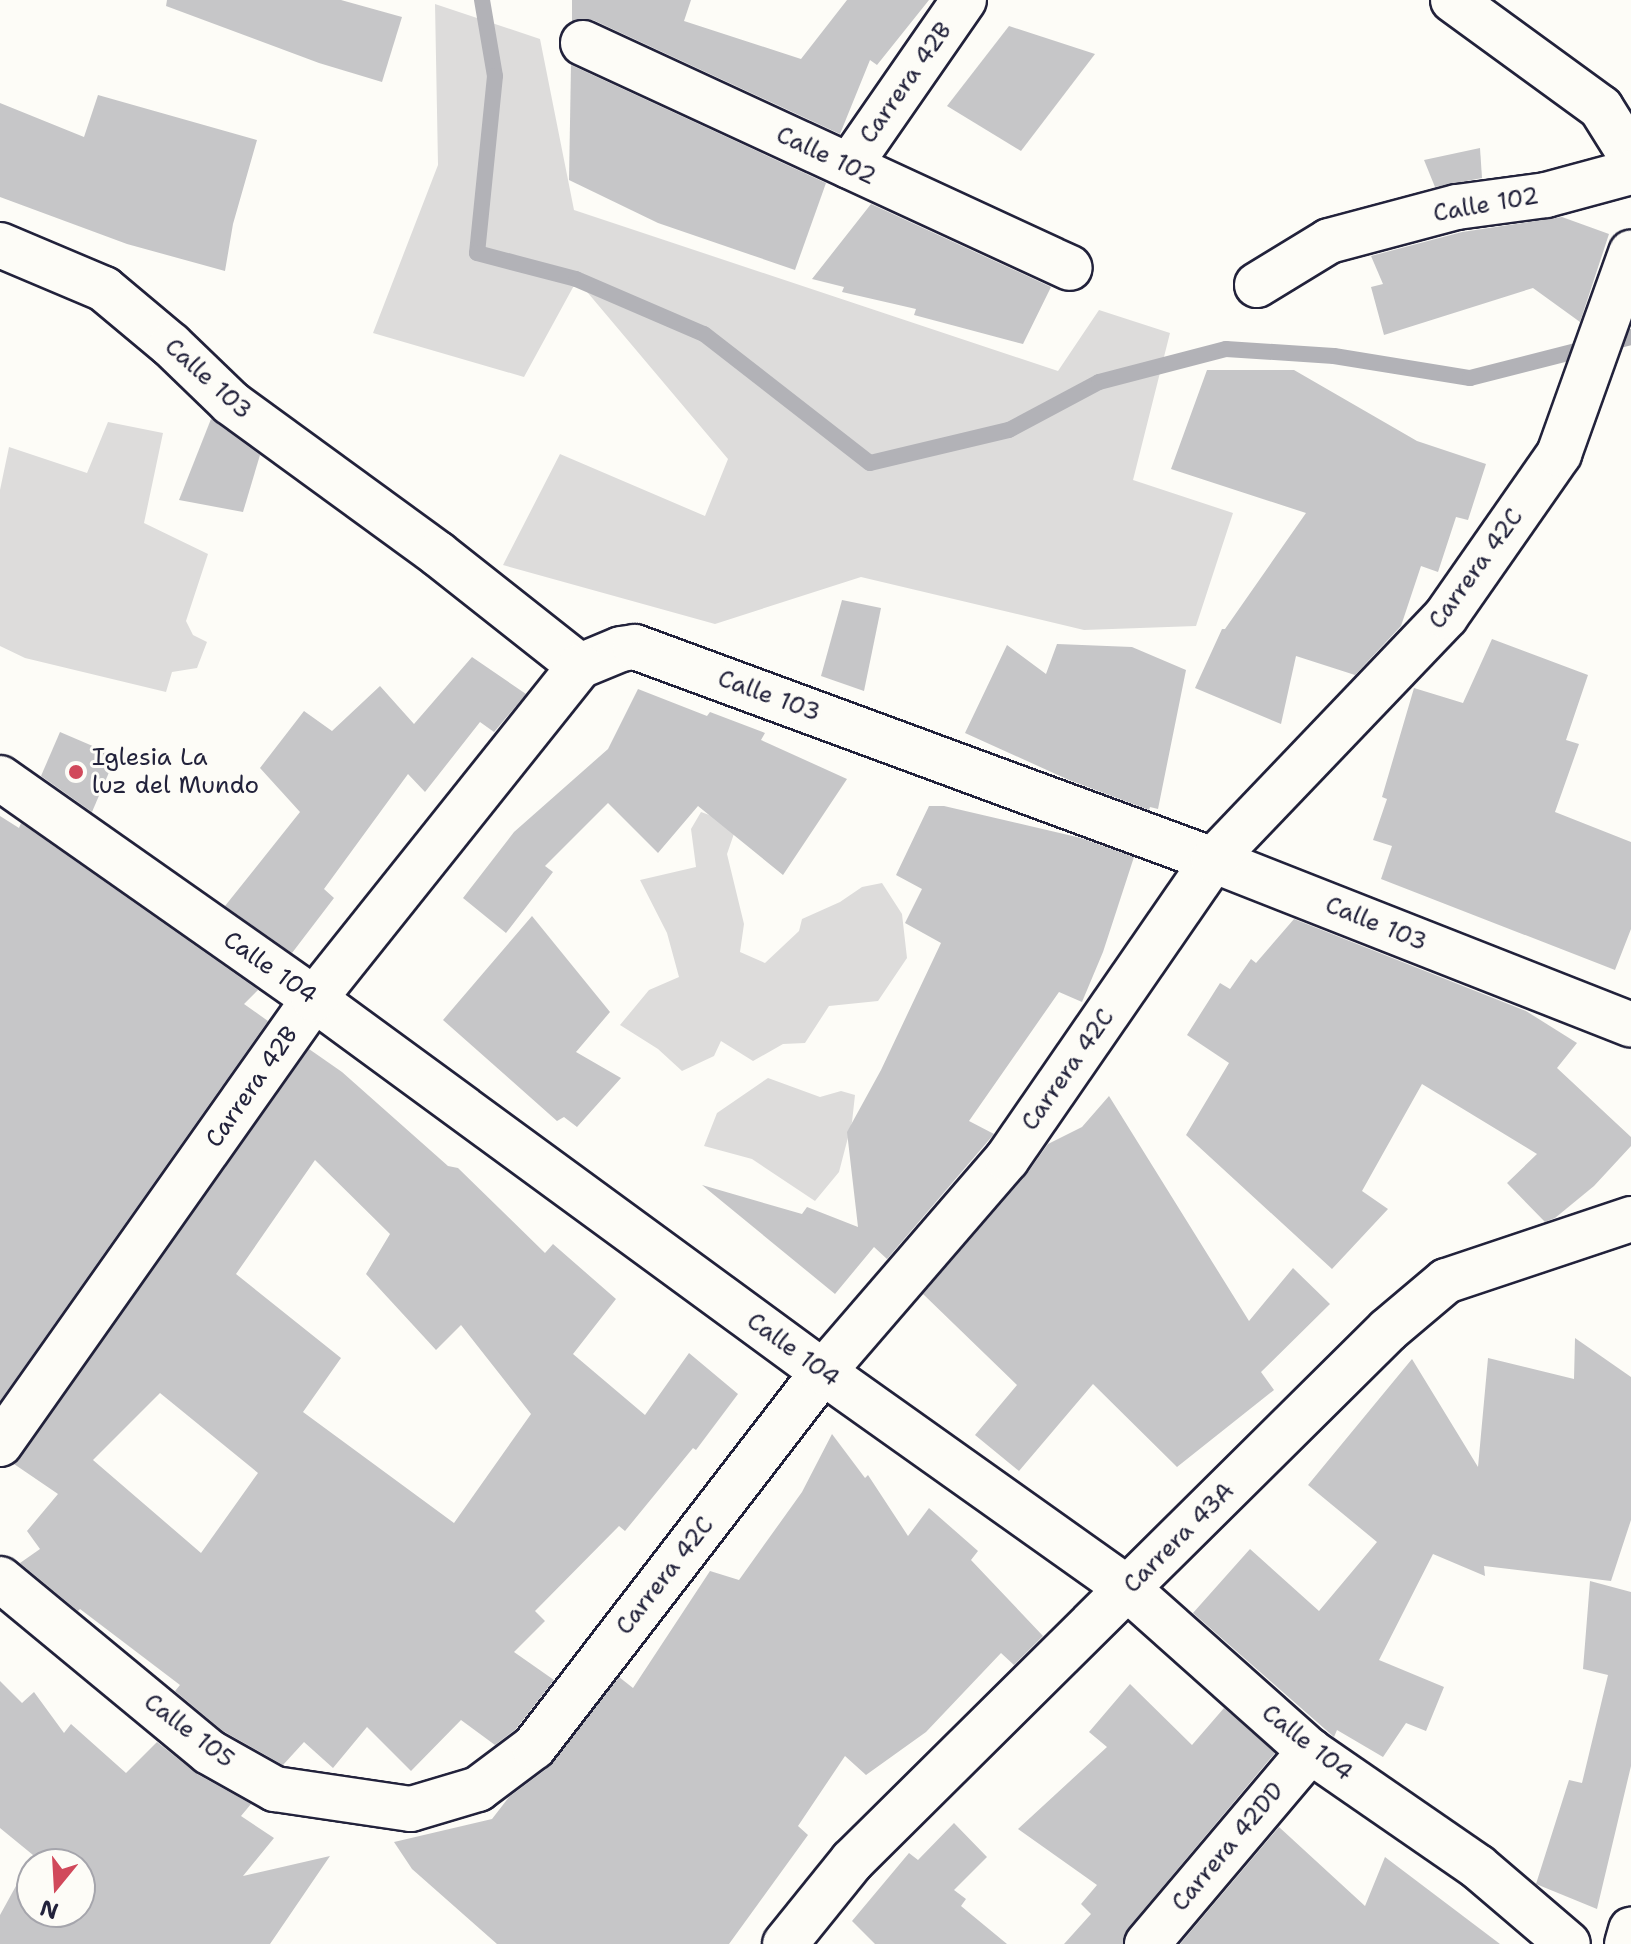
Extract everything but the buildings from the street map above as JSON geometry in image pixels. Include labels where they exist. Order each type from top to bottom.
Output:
[{"type":"street","name":"Carrera 42B","points":[[849,166],[964,0]]},
{"type":"street","points":[[1453,0],[1601,108],[1631,156]]},
{"type":"street","name":"Calle 102","points":[[583,43],[1070,268]]},
{"type":"street","name":"Calle 102","points":[[1257,285],[1329,241],[1457,207],[1546,195],[1631,172]]},
{"type":"street","name":"Calle 103","points":[[0,245],[104,289],[171,345],[231,403],[438,554],[580,666],[621,649],[635,647],[1213,860],[1631,1025]]},
{"type":"street","name":"Carrera 42C","points":[[411,1809],[478,1789],[534,1747],[823,1372],[1007,1159],[1213,860],[1446,616],[1559,454],[1631,253]]},
{"type":"street","name":"Carrera 42B","points":[[0,1444],[314,999],[580,666]]},
{"type":"street","name":"Calle 104","points":[[0,778],[314,999],[823,1372],[1128,1589],[1310,1751],[1478,1867],[1568,1944]]},
{"type":"street","name":"Carrera 43A","points":[[785,1944],[852,1861],[1388,1330],[1446,1281],[1631,1219]]},
{"type":"street","name":"Calle 105","points":[[0,1579],[209,1752],[275,1789],[411,1809]]},
{"type":"street","name":"Carrera 42DD","points":[[1147,1944],[1310,1751]]},
{"type":"street","points":[[1627,1944],[1631,1930]]},
{"type":"shaded area","points":[[435,4],[540,39],[574,210],[1058,371],[1099,310],[1170,333],[1133,480],[1233,513],[1196,626],[1084,630],[861,577],[715,624],[503,565],[560,454],[705,516],[728,459],[577,280],[524,377],[373,333],[438,165]]},
{"type":"shaded area","points":[[108,422],[163,433],[144,523],[208,554],[186,621],[193,635],[207,642],[197,668],[172,672],[166,692],[25,658],[0,646],[0,490],[9,447],[87,473]]},
{"type":"shaded area","points":[[701,812],[737,825],[727,854],[744,924],[740,952],[765,963],[799,931],[802,919],[840,902],[862,887],[882,883],[902,914],[907,958],[878,1001],[829,1006],[805,1043],[783,1044],[753,1061],[721,1041],[714,1056],[682,1071],[658,1049],[620,1025],[649,990],[679,977],[667,933],[640,880],[696,867],[691,829]]},
{"type":"shaded area","points":[[768,1078],[820,1097],[841,1091],[855,1095],[852,1122],[839,1172],[815,1201],[752,1159],[704,1146],[717,1113]]},
{"type":"waterway","points":[[482,0],[495,76],[477,253],[576,279],[704,334],[870,463],[1009,430],[1099,382],[1226,349],[1334,356],[1470,378],[1631,337]]},
{"type":"place","name":"Iglesia La luz del Mundo","points":[[76,772]]}]
